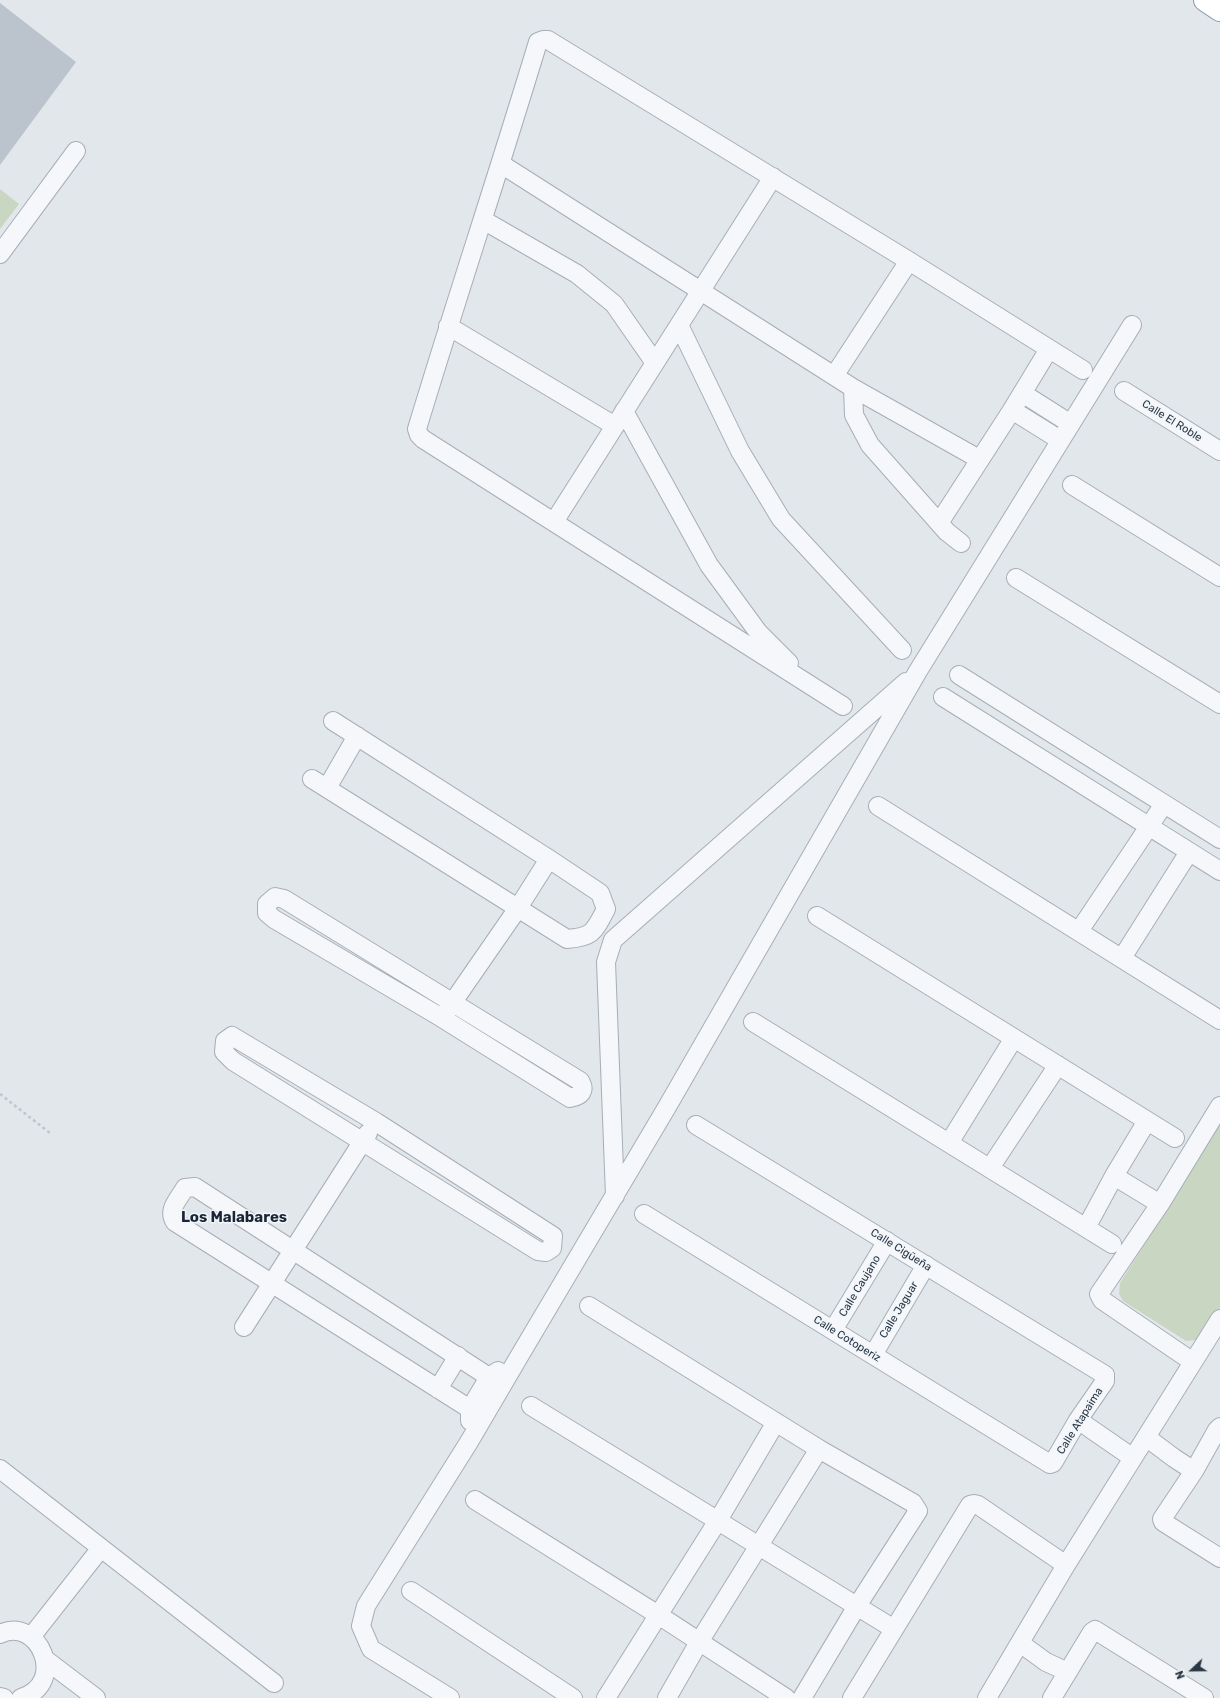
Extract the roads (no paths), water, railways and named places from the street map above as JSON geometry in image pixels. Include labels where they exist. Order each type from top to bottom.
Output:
[{"type":"highway","points":[[1205,0],[1220,10]]},
{"type":"street","points":[[843,706],[423,439],[419,435],[417,429],[448,326],[501,164],[538,42],[548,40],[773,177],[1083,370]]},
{"type":"street","points":[[0,254],[76,151]]},
{"type":"street","points":[[501,164],[853,388],[979,459]]},
{"type":"street","points":[[554,522],[773,177]]},
{"type":"street","points":[[483,220],[577,274],[614,304],[655,363]]},
{"type":"street","points":[[834,376],[909,261]]},
{"type":"street","points":[[679,325],[740,451],[781,519],[902,650]]},
{"type":"street","points":[[450,1698],[371,1649],[361,1626],[366,1606],[470,1442],[615,1196],[918,671],[1132,325]]},
{"type":"street","points":[[448,326],[620,418],[709,565],[758,632],[813,687]]},
{"type":"street","points":[[939,523],[1012,410],[1049,348]]},
{"type":"street","points":[[853,388],[854,415],[870,445],[947,532],[961,543]]},
{"type":"street","name":"Calle El Roble","points":[[1124,391],[1220,451]]},
{"type":"street","points":[[1022,393],[1070,424]]},
{"type":"street","points":[[1012,410],[1060,440]]},
{"type":"street","points":[[1072,485],[1220,577]]},
{"type":"street","points":[[1016,578],[1220,704]]},
{"type":"street","points":[[615,1196],[606,962],[613,940],[918,671]]},
{"type":"street","points":[[959,675],[1220,839]]},
{"type":"street","points":[[944,698],[1220,871]]},
{"type":"street","points":[[333,721],[357,736],[549,859],[600,893],[606,909],[597,927],[584,937],[567,939],[320,784],[357,736]]},
{"type":"street","points":[[1079,931],[1164,804]]},
{"type":"street","points":[[878,806],[1122,958],[1219,1016]]},
{"type":"street","points":[[1122,958],[1189,852]]},
{"type":"street","points":[[442,1018],[452,1001],[518,908],[549,859]]},
{"type":"street","points":[[275,897],[284,898],[452,1001],[580,1081],[584,1087],[583,1092],[578,1097],[570,1098],[442,1018],[274,919],[267,913],[267,904],[275,897]]},
{"type":"street","points":[[817,916],[1175,1138]]},
{"type":"street","points":[[597,927],[613,940]]},
{"type":"street","points":[[753,1022],[1112,1244]]},
{"type":"street","points":[[232,1036],[376,1122],[553,1236],[552,1248],[546,1252],[538,1252],[233,1061],[224,1052],[224,1041],[232,1036]]},
{"type":"street","points":[[949,1143],[1014,1038]]},
{"type":"street","points":[[990,1168],[1058,1065]]},
{"type":"street","points":[[1193,1362],[1102,1300],[1099,1294],[1160,1204],[1220,1106]]},
{"type":"street","points":[[1086,1228],[1114,1176],[1147,1121]]},
{"type":"street","points":[[244,1327],[376,1122]]},
{"type":"street","name":"Calle Cigüeña","points":[[696,1124],[1105,1375]]},
{"type":"street","points":[[1114,1176],[1160,1204]]},
{"type":"street","points":[[470,1409],[175,1222],[171,1216],[171,1211],[185,1188],[195,1187],[489,1377]]},
{"type":"street","name":"Calle Cotoperiz","points":[[644,1214],[1050,1464]]},
{"type":"street","name":"Calle Caujano","points":[[833,1330],[887,1241]]},
{"type":"street","name":"Calle Jaguar","points":[[873,1355],[926,1266]]},
{"type":"street","points":[[589,1306],[819,1449],[913,1503],[918,1511],[802,1698]]},
{"type":"street","points":[[987,1698],[1066,1565],[1220,1319]]},
{"type":"street","points":[[438,1389],[458,1356]]},
{"type":"street","points":[[470,1442],[470,1409],[489,1377],[520,1356]]},
{"type":"street","name":"Calle Atapaima","points":[[1050,1464],[1053,1463],[1078,1420],[1105,1381],[1105,1375]]},
{"type":"street","points":[[531,1406],[717,1522],[894,1629]]},
{"type":"street","points":[[1078,1420],[1134,1458]]},
{"type":"street","points":[[606,1698],[660,1616],[776,1422]]},
{"type":"street","points":[[1220,1427],[1194,1471],[1164,1515],[1163,1522],[1220,1558]]},
{"type":"street","points":[[1146,1437],[1194,1471]]},
{"type":"street","points":[[667,1698],[758,1546],[819,1449]]},
{"type":"street","points":[[0,1469],[274,1683]]},
{"type":"street","points":[[475,1500],[660,1616],[786,1698]]},
{"type":"street","points":[[852,1698],[970,1505],[974,1504],[1066,1565]]},
{"type":"street","points":[[31,1637],[101,1548]]},
{"type":"street","points":[[411,1591],[573,1698]]},
{"type":"street","points":[[1052,1698],[1092,1632],[1095,1630],[1204,1698]]},
{"type":"street","points":[[1,1632],[14,1631],[31,1637],[42,1650],[46,1660],[46,1671],[42,1681],[36,1690],[23,1698]]},
{"type":"street","points":[[1020,1643],[1046,1662],[1068,1672]]},
{"type":"street","points":[[46,1660],[96,1698]]},
{"type":"street","points":[[0,1697],[4,1698]]},
{"type":"district","name":"Los Malabares","points":[[234,1218]]}]
